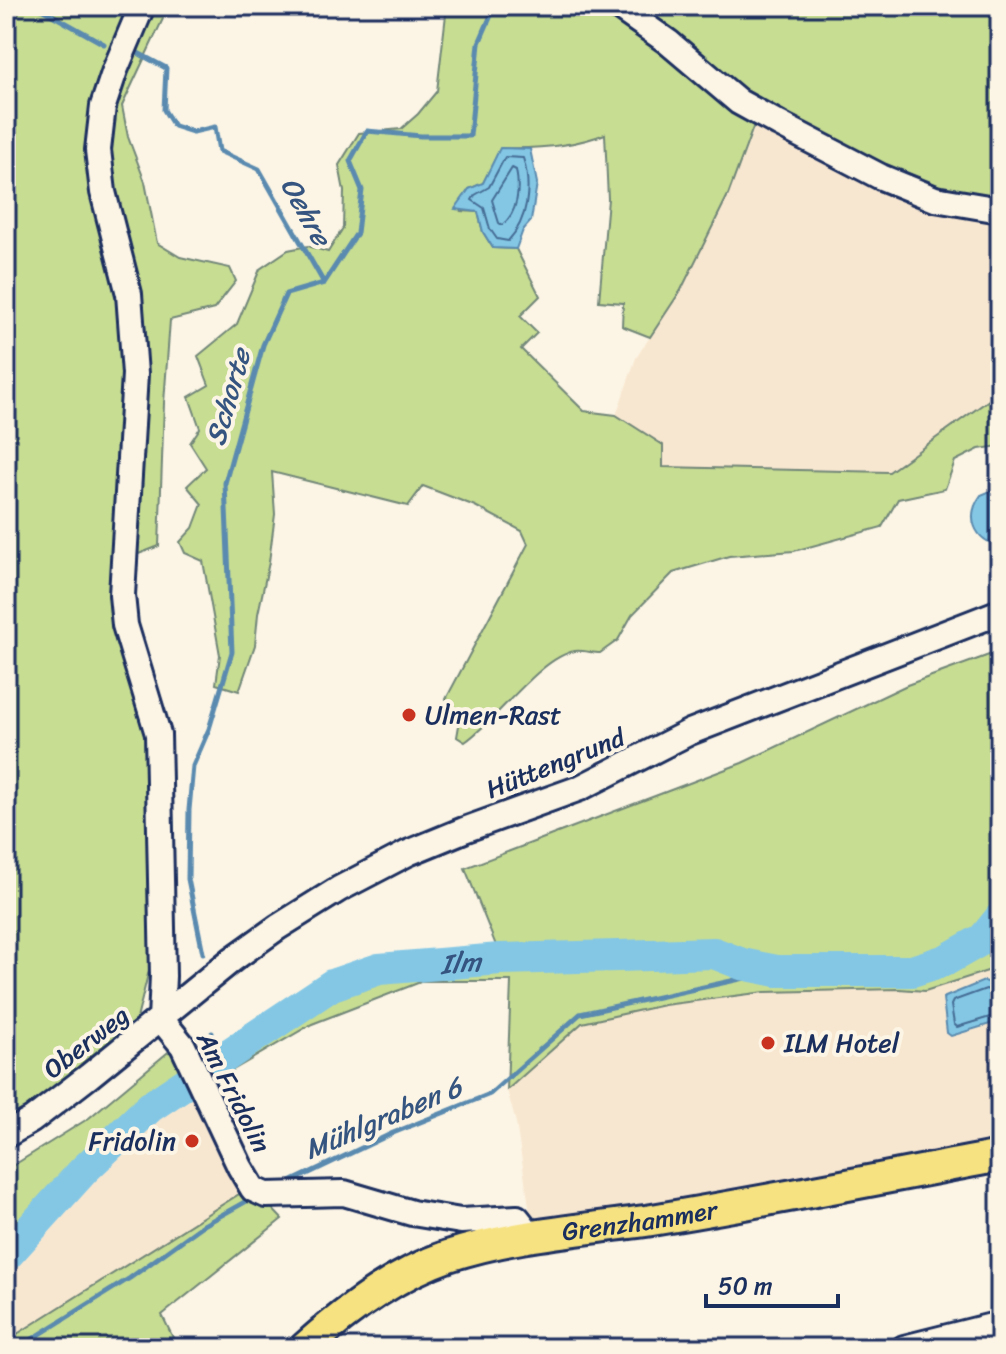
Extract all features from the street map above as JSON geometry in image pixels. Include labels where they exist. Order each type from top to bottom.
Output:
[{"type":"main road","name":"Grenzhammer","points":[[305,1348],[333,1323],[418,1269],[483,1246],[669,1217],[1000,1156]]},
{"type":"street","points":[[142,6],[103,106],[98,150],[103,192],[129,294],[135,374],[122,595],[125,625],[158,734],[163,976],[161,1019]]},
{"type":"street","points":[[617,6],[668,42],[739,102],[779,124],[881,177],[935,199],[1000,210]]},
{"type":"street","name":"Hüttengrund","points":[[161,1019],[233,959],[278,927],[339,889],[408,853],[580,788],[690,732],[773,698],[1000,612]]},
{"type":"street","name":"Am Fridolin","points":[[161,1019],[183,1046],[237,1160],[260,1192],[344,1193],[384,1206],[461,1221],[517,1218],[532,1237]]},
{"type":"street","name":"Oberweg","points":[[6,1135],[43,1111],[161,1019]]},
{"type":"street","points":[[904,1348],[1000,1324]]},
{"type":"shaded area","points":[[755,126],[848,169],[1000,215],[1000,392],[889,472],[663,467],[616,415],[636,358],[681,290],[728,195]]},
{"type":"shaded area","points":[[1000,967],[1000,1145],[652,1205],[531,1219],[516,1123],[507,1090],[581,1023],[664,1005],[765,992],[925,991]]},
{"type":"shaded area","points":[[195,1087],[244,1191],[6,1341],[6,1266],[90,1176],[145,1102]]},
{"type":"green space","points":[[6,6],[169,6],[122,106],[128,137],[145,182],[157,243],[180,257],[230,268],[236,281],[214,309],[170,320],[159,546],[113,564],[152,746],[149,970],[136,1023],[6,1127]]},
{"type":"green space","points":[[447,6],[593,6],[660,47],[755,122],[728,195],[681,290],[650,337],[622,326],[623,303],[599,301],[608,199],[605,134],[553,146],[501,148],[483,183],[469,189],[461,211],[478,212],[483,232],[493,248],[516,249],[540,296],[520,316],[537,333],[521,349],[584,411],[616,415],[663,445],[663,467],[889,472],[1000,392],[1000,446],[979,449],[955,461],[945,489],[898,499],[882,527],[794,551],[729,556],[673,573],[632,615],[618,640],[600,653],[575,651],[548,665],[465,742],[457,737],[461,714],[446,699],[528,544],[522,531],[475,506],[423,486],[408,506],[272,472],[275,514],[269,562],[255,645],[239,691],[216,684],[220,655],[203,561],[185,553],[180,542],[193,528],[202,504],[187,486],[206,468],[190,443],[200,428],[189,397],[209,385],[198,356],[237,324],[260,269],[288,250],[308,246],[328,252],[343,228],[344,191],[339,165],[359,133],[401,129],[437,91]]},
{"type":"green space","points":[[632,6],[1000,6],[1000,198],[940,187],[888,169],[740,88]]},
{"type":"green space","points":[[1000,651],[1000,967],[925,991],[765,992],[664,1005],[582,1023],[507,1090],[511,981],[423,981],[312,1024],[207,1085],[200,1057],[339,976],[367,964],[499,953],[465,868],[742,763],[907,685]]},
{"type":"green space","points":[[173,1048],[195,1087],[145,1102],[90,1176],[6,1266],[6,1170],[89,1118]]},
{"type":"green space","points":[[244,1191],[267,1203],[282,1219],[162,1315],[178,1348],[6,1348],[6,1341]]},
{"type":"water","points":[[500,148],[530,149],[537,183],[531,221],[523,230],[516,249],[493,248],[483,232],[478,212],[455,209],[469,189],[483,183]]},
{"type":"water","points":[[1000,487],[1000,546],[978,533],[973,519],[981,495]]},
{"type":"water","points":[[984,981],[995,984],[1000,992],[1000,1021],[951,1036],[947,1033],[943,998]]},
{"type":"waterway","name":"Oehre","points":[[36,6],[104,44]]},
{"type":"waterway","name":"Schorte","points":[[203,953],[188,879],[193,766],[209,729],[232,652],[225,483],[263,345],[286,294],[324,283],[357,233],[362,190],[350,161],[367,131],[470,136],[479,43],[495,6]]},
{"type":"waterway","name":"Oehre","points":[[138,53],[166,68],[164,110],[174,126],[193,132],[215,127],[219,151],[259,169],[324,283]]},
{"type":"waterway","name":"Ilm","points":[[6,1256],[84,1170],[150,1107],[332,985],[379,969],[500,959],[714,953],[742,964],[777,971],[912,971],[946,960],[983,939],[1000,918]]},
{"type":"waterway","name":"Mühlgraben 6","points":[[284,1185],[393,1133],[490,1094],[580,1014],[777,971]]},
{"type":"waterway","name":"Schorte","points":[[212,1033],[212,1066]]},
{"type":"waterway","name":"Mühlgraben 6","points":[[18,1348],[130,1278],[202,1226],[252,1198]]},
{"type":"place","name":"Ulmen-Rast","points":[[409,715]]},
{"type":"place","name":"ILM Hotel","points":[[768,1043]]},
{"type":"place","name":"Fridolin","points":[[192,1141]]}]
